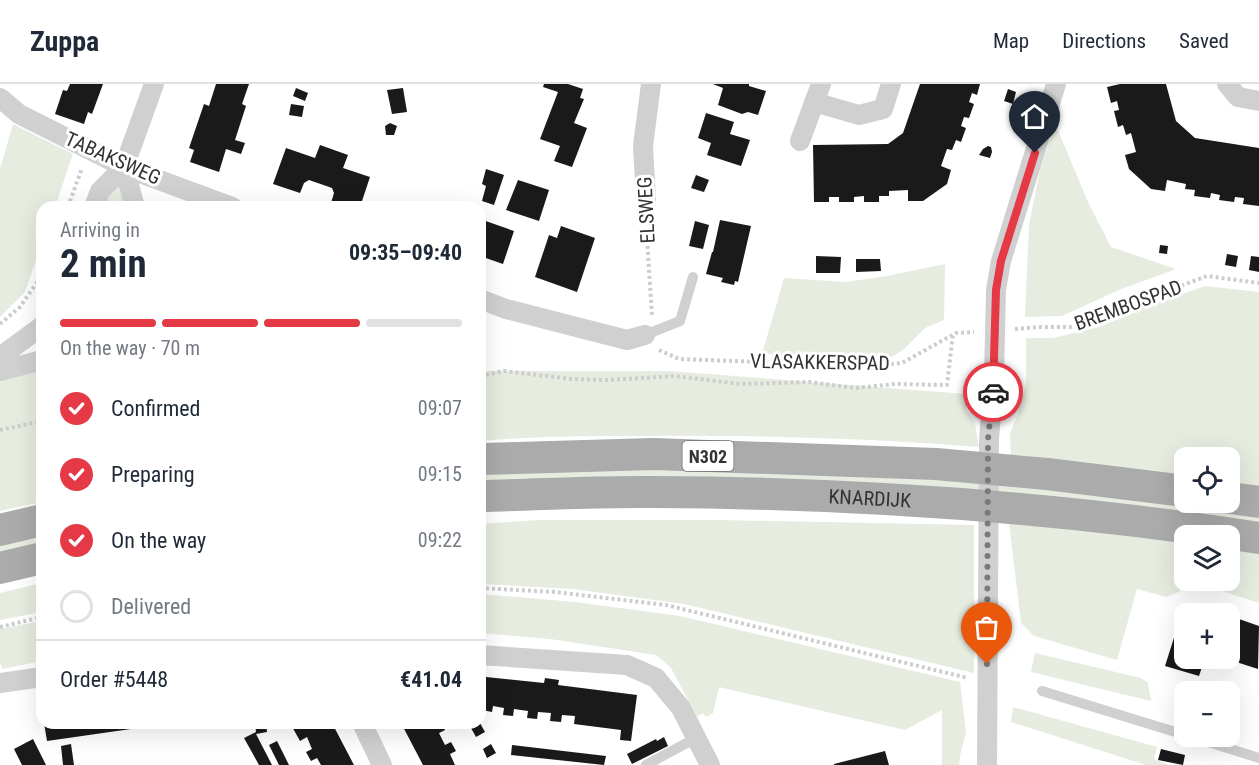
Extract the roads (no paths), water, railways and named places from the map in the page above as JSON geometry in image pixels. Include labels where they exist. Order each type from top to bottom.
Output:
[{"type":"main road","name":"KNARDIJK","points":[[486,459],[654,454],[936,464],[1047,474],[1174,490]]},
{"type":"main road","name":"KNARDIJK","points":[[486,496],[651,492],[859,498],[1171,524],[1259,538]]},
{"type":"main road","points":[[1240,499],[1259,502]]},
{"type":"main road","points":[[0,530],[36,521]]},
{"type":"main road","points":[[0,568],[36,559]]},
{"type":"street","points":[[96,201],[100,191],[124,166],[154,84]]},
{"type":"street","name":"ELSWEG","points":[[646,201],[644,146],[651,84]]},
{"type":"street","points":[[800,141],[818,93],[859,115],[883,109],[891,84]]},
{"type":"street","points":[[1227,84],[1238,97],[1259,101]]},
{"type":"street","points":[[987,765],[988,439],[994,376],[996,290],[1001,261],[1052,85]]},
{"type":"street","name":"TABAKSWEG","points":[[0,98],[19,114],[88,149],[124,166],[216,201]]},
{"type":"street","points":[[124,166],[133,201]]},
{"type":"street","points":[[486,301],[506,309],[627,340],[645,335]]},
{"type":"street","points":[[0,357],[36,331]]},
{"type":"street","points":[[0,371],[36,362]]},
{"type":"street","points":[[486,655],[627,665],[656,678],[681,708],[710,765]]},
{"type":"street","points":[[0,684],[36,678]]},
{"type":"street","points":[[365,729],[382,765]]},
{"type":"lane","points":[[645,335],[680,321],[693,277]]},
{"type":"lane","points":[[1042,691],[1174,732]]},
{"type":"lane","points":[[646,765],[696,738]]},
{"type":"lane","points":[[1224,747],[1259,758]]}]
